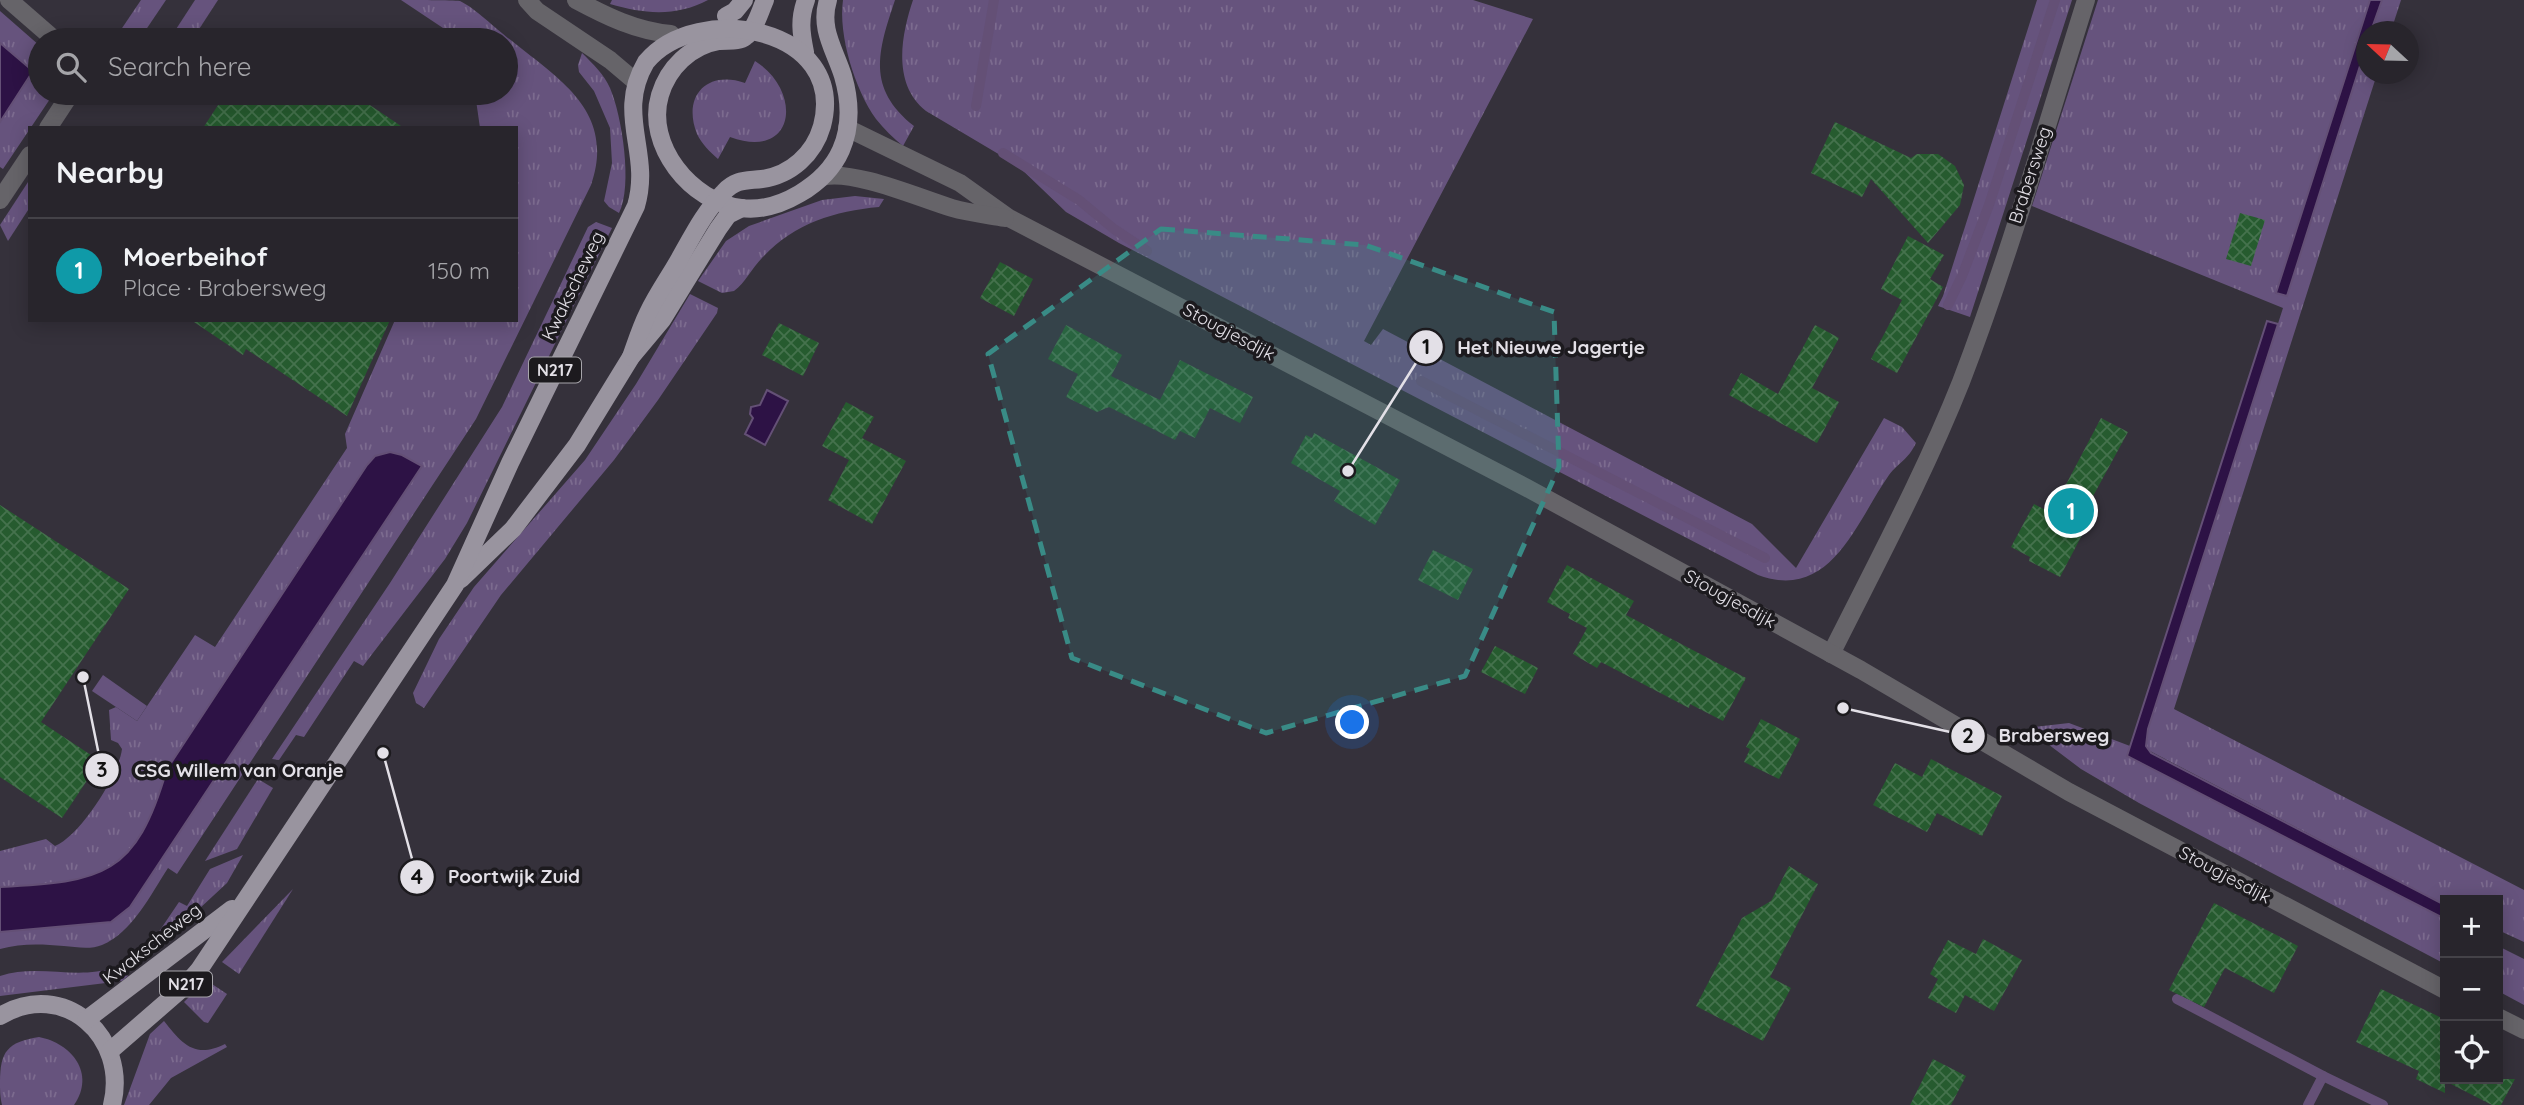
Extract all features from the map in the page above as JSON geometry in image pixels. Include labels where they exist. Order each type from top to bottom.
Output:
[{"type":"main road","name":"N217","points":[[726,16],[735,11],[744,0]]},
{"type":"main road","points":[[765,0],[746,37],[709,43],[683,58],[669,74],[658,102],[658,126],[669,156],[686,179],[716,200],[742,208],[766,205],[790,197],[822,177],[841,149],[847,128],[847,93],[826,31],[828,0]]},
{"type":"main road","name":"N217","points":[[716,200],[737,181],[775,176],[802,161],[818,138],[824,109],[823,92],[818,75],[805,52],[800,30],[806,0]]},
{"type":"main road","name":"N217","points":[[636,82],[649,56],[671,34],[697,21],[726,16],[755,20],[783,33],[805,52]]},
{"type":"main road","points":[[636,82],[658,102]]},
{"type":"main road","name":"Kwakscheweg","points":[[110,1051],[193,977],[243,900],[275,859],[455,585],[506,471],[636,206],[642,180],[632,118],[636,82]]},
{"type":"main road","points":[[824,109],[847,128]]},
{"type":"main road","name":"Kwakscheweg","points":[[631,357],[648,313],[701,220],[716,200]]},
{"type":"main road","name":"Kwakscheweg","points":[[455,585],[493,550],[527,512],[578,445],[631,357],[662,320],[728,215],[742,208]]},
{"type":"main road","name":"Kwakscheweg","points":[[86,1020],[243,900]]},
{"type":"main road","points":[[0,1016],[21,1007],[49,1005],[62,1008],[86,1020],[96,1029],[110,1051],[116,1077],[112,1105]]},
{"type":"street","points":[[9,0],[41,28]]},
{"type":"street","points":[[527,0],[537,11],[610,60],[636,82]]},
{"type":"street","points":[[576,0],[628,25],[654,33],[671,34]]},
{"type":"street","name":"Brabersweg","points":[[1831,654],[1912,493],[1962,380],[2086,0]]},
{"type":"street","points":[[49,126],[63,105]]},
{"type":"street","name":"Stougjesdijk","points":[[847,128],[960,183],[1009,218],[1516,482],[1831,654],[2069,792],[2440,987]]},
{"type":"street","points":[[0,200],[28,158]]},
{"type":"street","name":"Stougjesdijk","points":[[822,177],[838,174],[956,209],[1009,218]]},
{"type":"street","points":[[2503,1020],[2524,1030]]},
{"type":"highlighted area","points":[[1161,229],[1365,245],[1554,312],[1559,467],[1465,676],[1266,733],[1072,658],[988,354]]},
{"type":"green space","points":[[141,0],[166,0],[147,28],[122,28]]},
{"type":"green space","points":[[195,0],[218,0],[200,28],[177,28]]},
{"type":"green space","points":[[401,0],[460,1],[495,28],[443,28]]},
{"type":"green space","points":[[612,0],[708,0],[684,9],[648,12],[610,4]]},
{"type":"green space","points":[[843,0],[895,0],[884,36],[880,68],[888,97],[914,126],[903,146],[876,119],[861,93],[846,45]]},
{"type":"green space","points":[[913,0],[1473,0],[1533,19],[1364,341],[1371,345],[1383,329],[1752,524],[1796,568],[1884,418],[1902,427],[1916,443],[1889,475],[1839,553],[1823,568],[1805,577],[1783,580],[1758,575],[1119,243],[1066,212],[1017,165],[926,111],[915,100],[908,87],[902,59],[905,29]]},
{"type":"green space","points":[[2037,0],[2072,0],[1970,317],[1938,306]]},
{"type":"green space","points":[[2098,0],[2370,0],[2363,21],[2356,21],[2356,44],[2277,293],[2287,295],[2356,78],[2356,84],[2374,84],[2174,709],[2524,890],[2524,942],[2503,932],[2503,895],[2440,895],[2440,902],[2148,750],[2148,729],[2283,308],[2032,206]]},
{"type":"green space","points":[[2382,0],[2401,0],[2394,21],[2375,21]]},
{"type":"green space","points":[[0,11],[28,36],[28,68],[0,43]]},
{"type":"green space","points":[[518,46],[565,84],[579,100],[590,118],[596,137],[597,159],[591,185],[476,419],[177,874],[168,868],[132,922],[123,932],[102,945],[83,948],[32,945],[0,949],[0,932],[111,922],[130,907],[422,466],[390,452],[367,465],[167,769],[147,823],[126,854],[112,866],[76,881],[0,887],[0,851],[46,839],[55,846],[76,830],[97,804],[114,774],[122,749],[118,743],[111,740],[109,710],[116,707],[137,721],[195,635],[215,647],[347,448],[345,434],[394,322],[518,322],[518,126],[480,126],[477,105],[518,105]]},
{"type":"green space","points":[[582,53],[608,83],[622,133],[625,186],[619,213],[604,201],[612,163],[610,128],[594,91],[579,72]]},
{"type":"green space","points":[[755,61],[770,74],[781,89],[786,105],[785,119],[780,131],[768,139],[752,142],[730,137],[718,159],[706,148],[697,134],[693,120],[696,98],[701,89],[709,83],[731,80],[745,83]]},
{"type":"green space","points":[[28,80],[28,105],[46,105],[32,126],[28,126],[28,132],[3,169],[0,167],[0,122]]},
{"type":"green space","points":[[28,182],[28,210],[8,241],[0,225]]},
{"type":"green space","points":[[855,196],[884,199],[879,207],[830,216],[787,236],[762,258],[734,291],[722,293],[698,281],[726,241],[749,226],[822,200]]},
{"type":"green space","points":[[596,222],[612,228],[467,523],[445,559],[363,666],[354,661],[304,737],[296,735],[279,760],[272,759],[390,583],[502,407],[588,227]]},
{"type":"green space","points":[[690,294],[718,308],[717,313],[614,460],[501,595],[424,708],[416,703],[413,693],[439,639],[474,587],[585,460],[636,384]]},
{"type":"green space","points":[[103,675],[147,706],[137,721],[92,691]]},
{"type":"green space","points":[[2069,723],[2130,746],[2128,756],[2440,916],[2440,961],[2139,803],[2081,769],[2032,732],[2034,727]]},
{"type":"green space","points":[[258,779],[273,788],[237,849],[205,861]]},
{"type":"green space","points":[[243,855],[227,883],[144,960],[138,954],[156,936],[179,902],[187,906],[210,869]]},
{"type":"green space","points":[[293,889],[239,974],[222,962]]},
{"type":"green space","points":[[2503,948],[2524,959],[2524,1005],[2503,994]]},
{"type":"green space","points":[[115,967],[128,976],[122,981],[0,996],[0,976],[15,972],[86,972]]},
{"type":"green space","points":[[206,980],[227,994],[208,1023],[184,1002]]},
{"type":"green space","points":[[164,1021],[190,1047],[205,1050],[225,1044],[227,1047],[171,1078],[149,1105],[124,1105],[150,1034]]},
{"type":"green space","points":[[39,1037],[61,1046],[77,1061],[82,1082],[74,1105],[2,1105],[0,1072],[4,1056],[19,1042]]},
{"type":"shaded area","points":[[2370,0],[2382,0],[2375,21],[2363,21]]},
{"type":"shaded area","points":[[0,43],[28,67],[28,79],[0,122]]},
{"type":"shaded area","points":[[2356,44],[2356,79],[2287,296],[2276,293]]},
{"type":"shaded area","points":[[2267,321],[2278,324],[2148,729],[2146,746],[2151,753],[2440,902],[2440,916],[2127,756]]},
{"type":"shaded area","points":[[767,390],[788,401],[765,445],[745,434],[753,418],[750,414],[751,407],[760,405]]},
{"type":"shaded area","points":[[390,452],[422,466],[130,907],[111,922],[0,932],[0,887],[35,885],[90,876],[110,866],[128,852],[142,832],[155,805],[167,769],[367,465],[375,456]]},
{"type":"building","points":[[218,105],[370,105],[401,126],[204,126]]},
{"type":"building","points":[[1835,122],[1911,158],[1917,154],[1938,154],[1955,166],[1964,185],[1960,205],[1928,243],[1871,179],[1862,197],[1811,173]]},
{"type":"building","points":[[2240,213],[2265,220],[2251,266],[2226,259]]},
{"type":"building","points":[[1908,236],[1944,255],[1930,279],[1943,287],[1897,373],[1871,359],[1902,300],[1881,289]]},
{"type":"building","points":[[1000,262],[1033,279],[1014,316],[980,298]]},
{"type":"building","points":[[194,322],[389,322],[347,416],[246,349],[243,355]]},
{"type":"building","points":[[779,323],[819,343],[803,376],[762,355]]},
{"type":"building","points":[[1066,325],[1122,355],[1111,376],[1160,400],[1180,360],[1253,397],[1240,423],[1210,408],[1195,438],[1180,431],[1175,440],[1109,407],[1097,412],[1066,397],[1078,374],[1048,359]]},
{"type":"building","points":[[1815,325],[1839,338],[1812,388],[1839,402],[1817,443],[1729,395],[1741,373],[1778,394]]},
{"type":"building","points":[[846,402],[874,417],[862,438],[906,461],[872,524],[828,500],[849,460],[822,446]]},
{"type":"building","points":[[2101,418],[2128,432],[2086,509],[2093,514],[2060,577],[2029,561],[2030,557],[2011,547],[2034,504],[2051,513]]},
{"type":"building","points":[[1314,433],[1400,480],[1375,525],[1334,501],[1340,491],[1291,463],[1306,435],[1312,438]]},
{"type":"building","points":[[0,505],[129,589],[41,722],[100,761],[62,818],[0,777]]},
{"type":"building","points":[[1433,550],[1473,569],[1458,600],[1418,580]]},
{"type":"building","points":[[1567,565],[1634,601],[1626,615],[1746,678],[1723,721],[1690,704],[1689,708],[1601,662],[1597,668],[1573,654],[1587,628],[1568,618],[1570,614],[1547,602]]},
{"type":"building","points":[[1495,646],[1538,668],[1525,694],[1481,672]]},
{"type":"building","points":[[1761,719],[1800,739],[1779,779],[1744,762],[1750,749],[1746,747]]},
{"type":"building","points":[[1931,759],[2002,796],[1982,836],[1937,813],[1927,832],[1873,805],[1895,763],[1922,777]]},
{"type":"building","points":[[1789,866],[1818,884],[1770,977],[1791,988],[1763,1041],[1696,1006],[1742,918],[1771,901]]},
{"type":"building","points":[[2214,903],[2298,946],[2274,993],[2225,968],[2204,1007],[2169,990]]},
{"type":"building","points":[[1983,939],[2022,960],[1994,1011],[1965,995],[1956,1013],[1928,998],[1938,979],[1930,974],[1948,940],[1976,954]]},
{"type":"building","points":[[2381,989],[2440,1017],[2440,1084],[2445,1084],[2445,1093],[2416,1079],[2419,1071],[2356,1042]]},
{"type":"building","points":[[1933,1059],[1966,1076],[1951,1105],[1910,1105]]},
{"type":"building","points":[[2503,1079],[2515,1079],[2501,1105],[2492,1105],[2451,1084],[2503,1084]]},
{"type":"waterway","points":[[976,106],[994,0]]},
{"type":"waterway","points":[[1948,305],[1989,205],[2055,0]]},
{"type":"waterway","points":[[1003,153],[1079,200],[1114,229],[1147,251]]},
{"type":"waterway","points":[[1421,381],[1765,558]]},
{"type":"waterway","points":[[2177,999],[2323,1076],[2308,1105]]},
{"type":"waterway","points":[[2323,1076],[2383,1105]]},
{"type":"place","name":"Het Nieuwe Jagertje","points":[[1348,471]]},
{"type":"place","name":"Moerbeihof","points":[[2071,511]]},
{"type":"place","name":"CSG Willem van Oranje","points":[[83,677]]},
{"type":"place","name":"Brabersweg","points":[[1843,708]]},
{"type":"place","name":"Poortwijk Zuid","points":[[383,753]]}]
